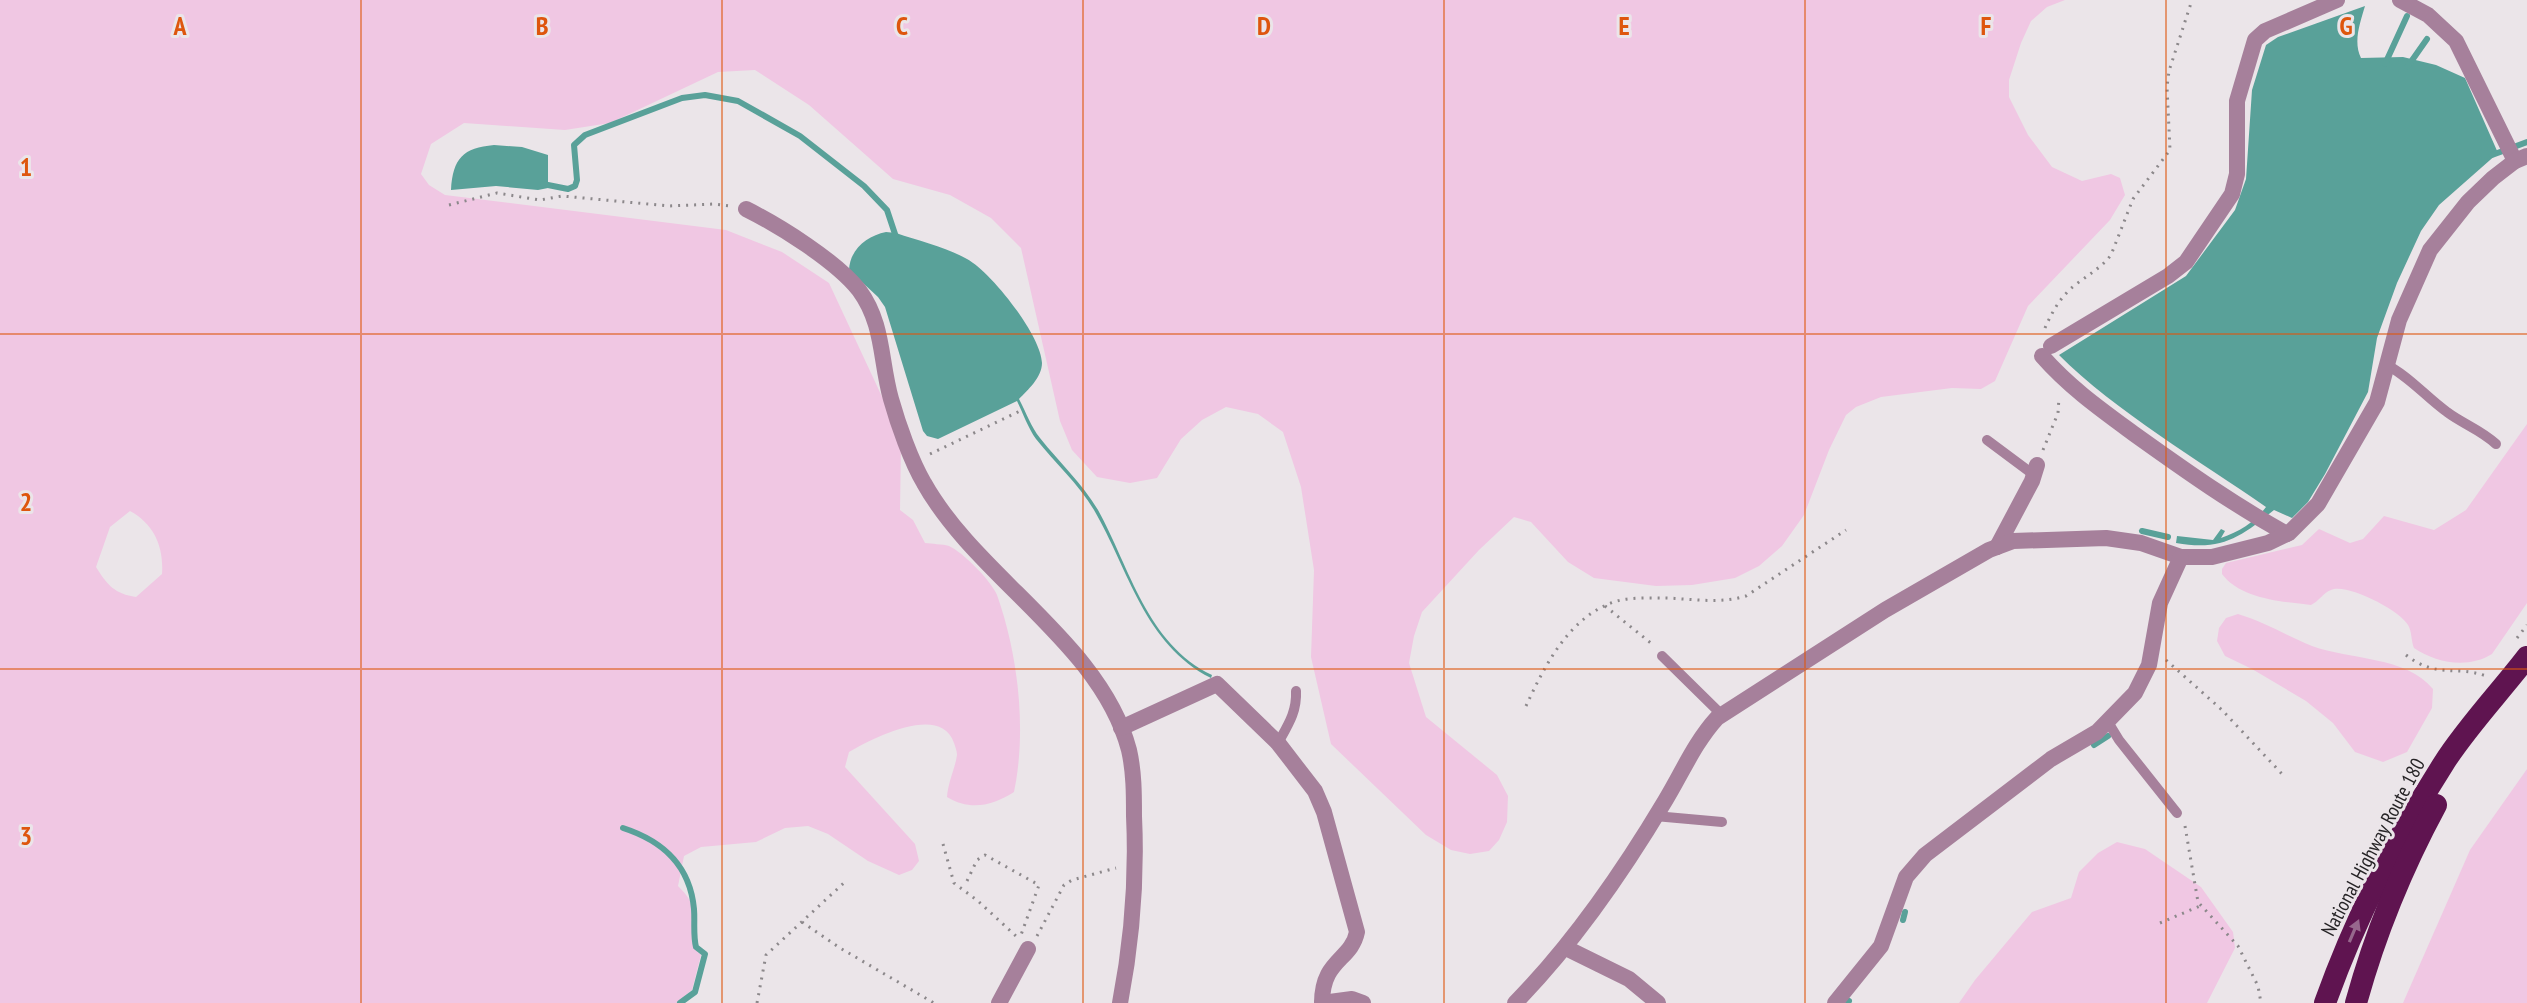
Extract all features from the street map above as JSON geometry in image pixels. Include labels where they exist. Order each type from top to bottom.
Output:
[{"type":"highway","name":"National Highway Route 180","points":[[2325,1003],[2361,913],[2403,832],[2446,760],[2527,657]]},
{"type":"highway","name":"National Highway Route 180","points":[[2356,1003],[2381,924],[2417,840],[2477,721]]},
{"type":"street","points":[[2287,534],[2195,478],[2082,396],[2047,351],[2186,262],[2232,194],[2237,174],[2237,101],[2255,40],[2265,31],[2337,0]]},
{"type":"street","points":[[1515,1003],[1566,948],[1655,816],[1704,732],[1722,715],[1885,610],[2013,541],[2106,538],[2141,543],[2181,557],[2212,557],[2268,543],[2287,534],[2318,504],[2377,402],[2399,320],[2430,250],[2468,202],[2521,159],[2456,41],[2428,15],[2400,0]]},
{"type":"street","points":[[746,209],[832,263],[848,277],[867,302],[880,332],[891,398],[924,483],[965,538],[1081,660],[1121,728],[1133,775],[1136,862],[1135,898],[1120,1003]]},
{"type":"street","points":[[1997,547],[2035,470]]},
{"type":"street","points":[[1835,1003],[1881,946],[1906,877],[1925,855],[2051,759],[2097,732],[2135,693],[2152,653],[2160,603],[2181,557]]},
{"type":"street","points":[[1121,728],[1217,684],[1278,743],[1315,791],[1324,812],[1356,925],[1355,939],[1331,966],[1322,988],[1322,1003],[1352,999],[1363,1003]]},
{"type":"street","points":[[1566,948],[1629,979],[1658,1003]]},
{"type":"street","points":[[999,1003],[1028,949]]},
{"type":"lane","points":[[2385,364],[2408,379],[2446,412],[2484,432],[2496,444]]},
{"type":"lane","points":[[1987,440],[2035,470]]},
{"type":"lane","points":[[1662,656],[1722,715]]},
{"type":"lane","points":[[1278,743],[1291,721],[1296,691]]},
{"type":"lane","points":[[2108,722],[2177,813]]},
{"type":"lane","points":[[1655,816],[1722,822]]},
{"type":"path","points":[[2047,351],[2039,345],[2059,302],[2073,286],[2105,263],[2133,199],[2170,150],[2169,71],[2192,0]]},
{"type":"path","points":[[449,205],[497,193],[540,200],[562,196],[685,207],[714,204],[746,209]]},
{"type":"path","points":[[2035,470],[2058,413],[2060,404],[2057,393]]},
{"type":"path","points":[[915,461],[1020,411]]},
{"type":"path","points":[[1526,706],[1559,645],[1589,616],[1605,606],[1631,598],[1728,600],[1746,596],[1846,530]]},
{"type":"path","points":[[1605,606],[1662,656]]},
{"type":"path","points":[[2152,653],[2179,669],[2283,775]]},
{"type":"path","points":[[2406,655],[2433,670],[2474,672],[2486,676]]},
{"type":"path","points":[[2177,813],[2183,818],[2194,889],[2200,906],[2238,946],[2258,986],[2261,1003]]},
{"type":"path","points":[[943,844],[954,883],[1019,939],[1039,885],[985,855],[977,860],[967,881]]},
{"type":"path","points":[[1028,949],[1064,885],[1136,862]]},
{"type":"path","points":[[757,1003],[764,958],[847,880]]},
{"type":"path","points":[[2160,923],[2200,906]]},
{"type":"path","points":[[802,922],[934,1003]]},
{"type":"shaded area","points":[[0,0],[2065,0],[2047,7],[2031,21],[2009,80],[2009,97],[2028,135],[2052,167],[2082,181],[2111,174],[2120,178],[2125,195],[2110,220],[2028,306],[1995,381],[1981,389],[1952,388],[1881,397],[1856,407],[1846,415],[1829,450],[1804,515],[1782,546],[1759,566],[1735,578],[1692,585],[1656,586],[1594,578],[1568,562],[1531,522],[1514,517],[1422,612],[1409,663],[1426,717],[1497,775],[1508,796],[1507,822],[1499,840],[1489,851],[1470,854],[1451,850],[1426,835],[1331,744],[1311,657],[1314,570],[1301,487],[1283,432],[1258,414],[1226,407],[1202,420],[1181,439],[1157,478],[1130,483],[1097,477],[1072,450],[1060,421],[1021,248],[991,218],[950,195],[893,179],[809,105],[755,70],[718,72],[610,123],[565,130],[464,123],[431,144],[421,174],[429,185],[445,195],[726,230],[782,252],[829,283],[901,444],[900,510],[913,520],[925,543],[955,549],[983,575],[997,595],[1010,642],[1018,692],[1020,743],[1014,792],[981,805],[964,804],[947,797],[957,752],[947,731],[935,726],[921,725],[889,732],[849,752],[845,767],[915,844],[919,861],[912,870],[899,875],[868,861],[828,834],[808,826],[785,828],[756,842],[701,847],[684,856],[678,886],[690,901],[692,936],[701,955],[692,990],[676,1003],[0,1003]],"holes":[[[130,511],[156,537],[162,574],[136,597],[112,588],[96,567],[110,527]]]},
{"type":"shaded area","points":[[2365,6],[2357,39],[2361,58],[2403,57],[2436,65],[2465,78],[2498,153],[2439,205],[2421,231],[2397,283],[2377,338],[2368,392],[2308,502],[2292,518],[2274,510],[2229,540],[2206,545],[2176,543],[2177,536],[2213,540],[2221,529],[2225,531],[2221,538],[2228,536],[2252,522],[2266,507],[2132,416],[2059,355],[2186,276],[2235,210],[2246,179],[2252,90],[2266,45],[2278,37]]},
{"type":"shaded area","points":[[494,145],[522,147],[548,155],[548,188],[496,186],[451,190],[457,162],[467,152]]},
{"type":"shaded area","points":[[886,232],[932,244],[967,259],[989,277],[1013,305],[1033,337],[1042,363],[1037,378],[1019,399],[1031,424],[1092,500],[1156,624],[1171,644],[1212,675],[1211,678],[1169,646],[1154,626],[1088,500],[1036,439],[1017,401],[938,439],[927,436],[923,431],[885,307],[849,270],[856,250],[872,237]]},
{"type":"shaded area","points":[[2527,424],[2527,603],[2492,654],[2483,659],[2452,662],[2423,653],[2414,648],[2409,627],[2403,619],[2384,605],[2349,590],[2328,591],[2311,605],[2251,594],[2222,574],[2226,563],[2302,545],[2319,529],[2350,543],[2363,539],[2384,516],[2434,530],[2466,510]]},
{"type":"shaded area","points":[[2238,614],[2312,646],[2377,660],[2422,678],[2433,689],[2432,708],[2407,752],[2383,762],[2355,752],[2333,723],[2306,701],[2225,656],[2217,641],[2219,628],[2226,618]]},
{"type":"shaded area","points":[[2527,769],[2527,1003],[2403,1003],[2470,850]]},
{"type":"shaded area","points":[[2117,842],[2145,849],[2201,887],[2233,932],[2235,948],[2207,1003],[1959,1003],[2032,912],[2071,898],[2079,872],[2098,853]]},
{"type":"waterway","points":[[2385,64],[2407,16]]},
{"type":"waterway","points":[[2408,66],[2427,39]]},
{"type":"waterway","points":[[543,184],[568,189],[575,186],[574,145],[585,135],[682,98],[705,95],[738,101],[800,136],[864,186],[887,210],[896,237]]},
{"type":"waterway","points":[[2492,155],[2527,142]]},
{"type":"waterway","points":[[2142,531],[2168,537]]},
{"type":"waterway","points":[[2094,745],[2108,736]]},
{"type":"waterway","points":[[623,828],[662,848],[680,867],[687,880],[694,909],[696,947],[705,954],[695,992],[680,1003]]},
{"type":"waterway","points":[[1903,920],[1905,912]]}]
